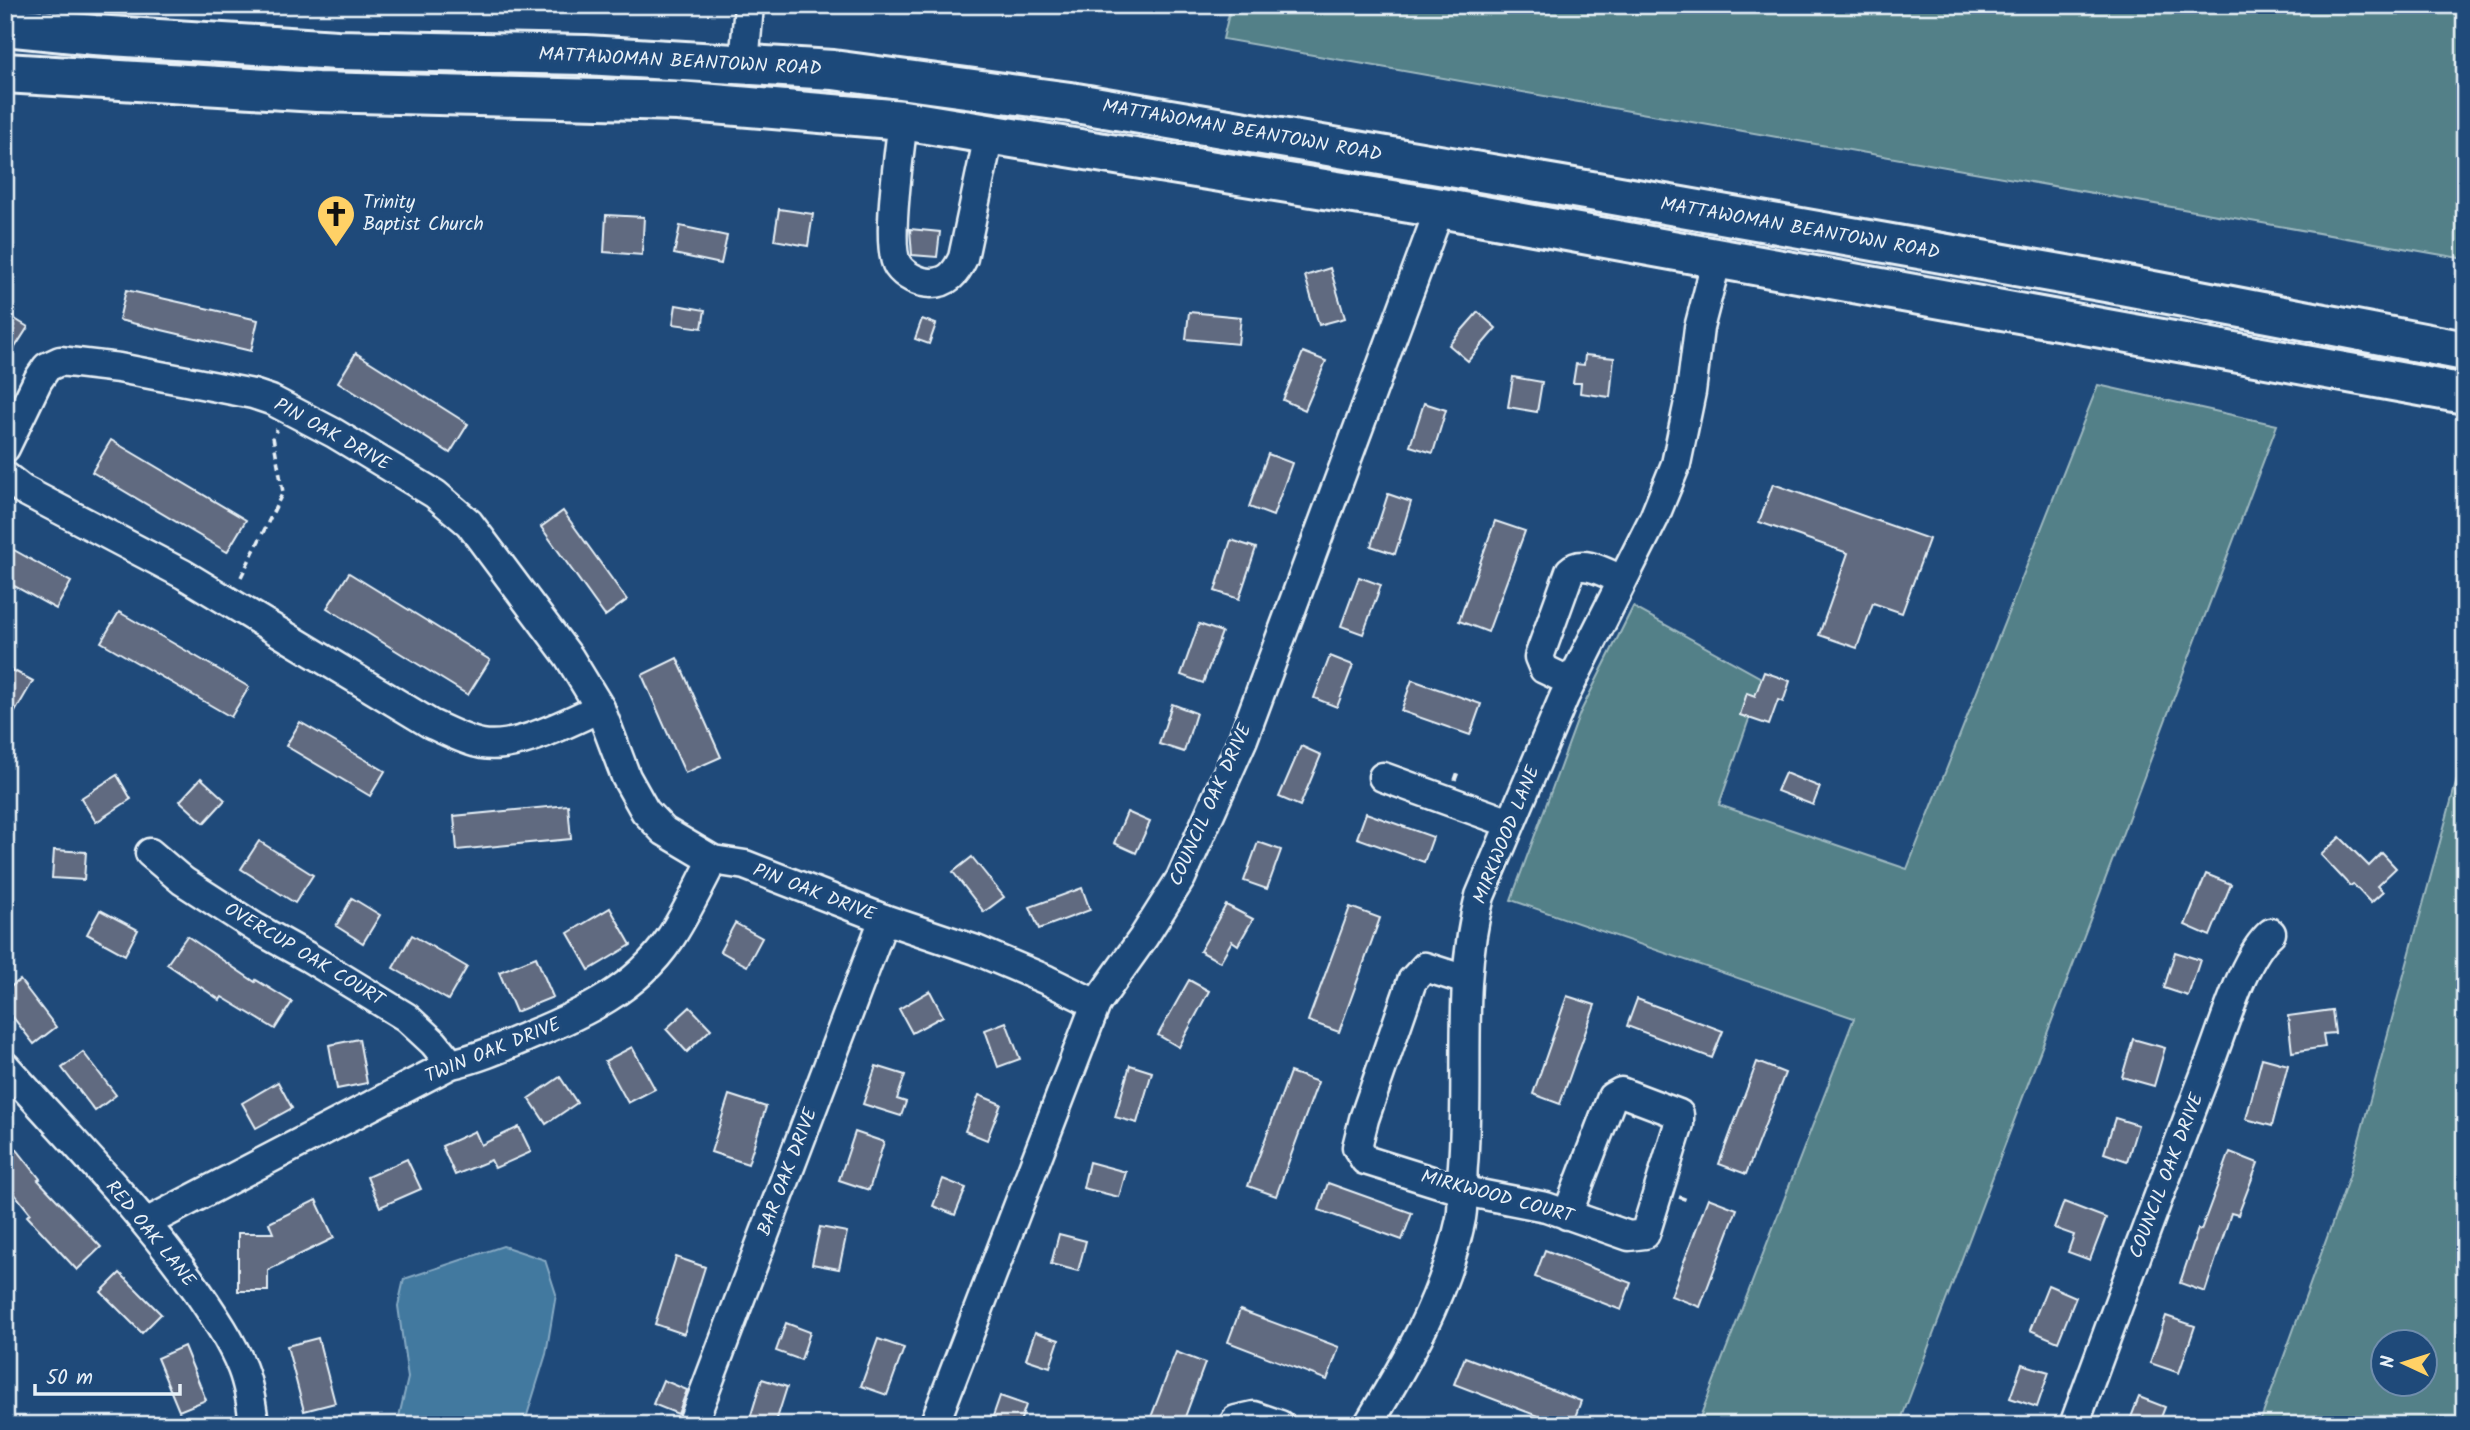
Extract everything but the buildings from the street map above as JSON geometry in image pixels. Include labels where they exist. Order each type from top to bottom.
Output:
[{"type":"highway","name":"MATTAWOMAN BEANTOWN ROAD","points":[[5,26],[94,35],[323,49],[586,55],[833,70],[1070,102],[2119,285],[2465,351]]},
{"type":"highway","points":[[151,82],[184,68],[450,77],[708,80],[724,79],[744,65],[770,84],[871,95],[1086,129],[1133,158]]},
{"type":"highway","name":"MATTAWOMAN BEANTOWN ROAD","points":[[5,73],[331,92],[678,101],[903,120],[1440,208],[2465,394]]},
{"type":"highway","points":[[1070,102],[1191,138],[1379,173],[1440,208],[1474,190],[1784,242],[1859,240]]},
{"type":"street","points":[[744,65],[749,5]]},
{"type":"street","points":[[903,120],[894,218],[894,253],[897,265],[907,275],[924,283],[939,283],[952,276],[963,258],[989,135]]},
{"type":"street","name":"COUNCIL OAK DRIVE","points":[[934,1425],[1096,1004],[1181,878],[1243,739],[1440,208]]},
{"type":"street","name":"MIRKWOOD LANE","points":[[1376,1422],[1442,1286],[1461,1222],[1464,1191],[1466,980],[1474,918],[1480,896],[1571,682],[1654,518],[1676,464],[1691,391],[1699,328],[1717,259]]},
{"type":"street","name":"PIN OAK DRIVE","points":[[5,449],[38,380],[47,367],[60,361],[118,368],[253,394],[271,400],[334,433],[435,494],[469,523],[569,657],[600,708],[626,777],[645,811],[664,831],[713,860],[745,866],[884,919],[976,950],[1096,1004]]},
{"type":"street","points":[[5,476],[23,490],[183,574],[431,724],[465,739],[483,744],[510,742],[535,735],[600,708]]},
{"type":"street","points":[[1571,682],[1544,669],[1539,657],[1570,571],[1575,566],[1583,565],[1622,580]]},
{"type":"street","points":[[1383,778],[1510,823]]},
{"type":"street","name":"OVERCUP OAK COURT","points":[[150,853],[183,881],[256,928],[309,957],[406,1017],[434,1042],[451,1064]]},
{"type":"street","name":"TWIN OAK DRIVE","points":[[146,1223],[451,1064],[495,1051],[568,1020],[607,999],[642,972],[669,940],[713,860]]},
{"type":"street","name":"BAR OAK DRIVE","points":[[692,1425],[884,919]]},
{"type":"street","name":"COUNCIL OAK DRIVE","points":[[2074,1425],[2243,977],[2258,947],[2271,933]]},
{"type":"street","name":"MIRKWOOD COURT","points":[[1466,980],[1425,967],[1412,981],[1357,1147],[1365,1160],[1464,1191],[1567,1214],[1629,1236],[1645,1234],[1679,1125],[1679,1114],[1621,1092],[1612,1097],[1567,1214]]},
{"type":"street","name":"RED OAK LANE","points":[[5,1066],[175,1259],[218,1322],[242,1367],[254,1425]]},
{"type":"street","points":[[1234,1425],[1236,1420],[1254,1416],[1280,1425]]},
{"type":"path","points":[[241,577],[283,492],[274,437],[281,419]]},
{"type":"green space","points":[[1231,5],[2465,5],[2465,259],[1223,39]]},
{"type":"green space","points":[[2098,385],[2277,425],[1899,1425],[1697,1425],[1854,1018],[1511,900],[1580,713],[1633,607],[1763,679],[1719,805],[1907,869]]},
{"type":"green space","points":[[2465,750],[2465,1425],[2259,1425],[2349,1177]]},
{"type":"water","points":[[503,1246],[545,1260],[556,1294],[546,1354],[524,1425],[397,1425],[408,1378],[398,1306],[404,1279]]},
{"type":"place","name":"Trinity Baptist Church","points":[[336,248]]}]
